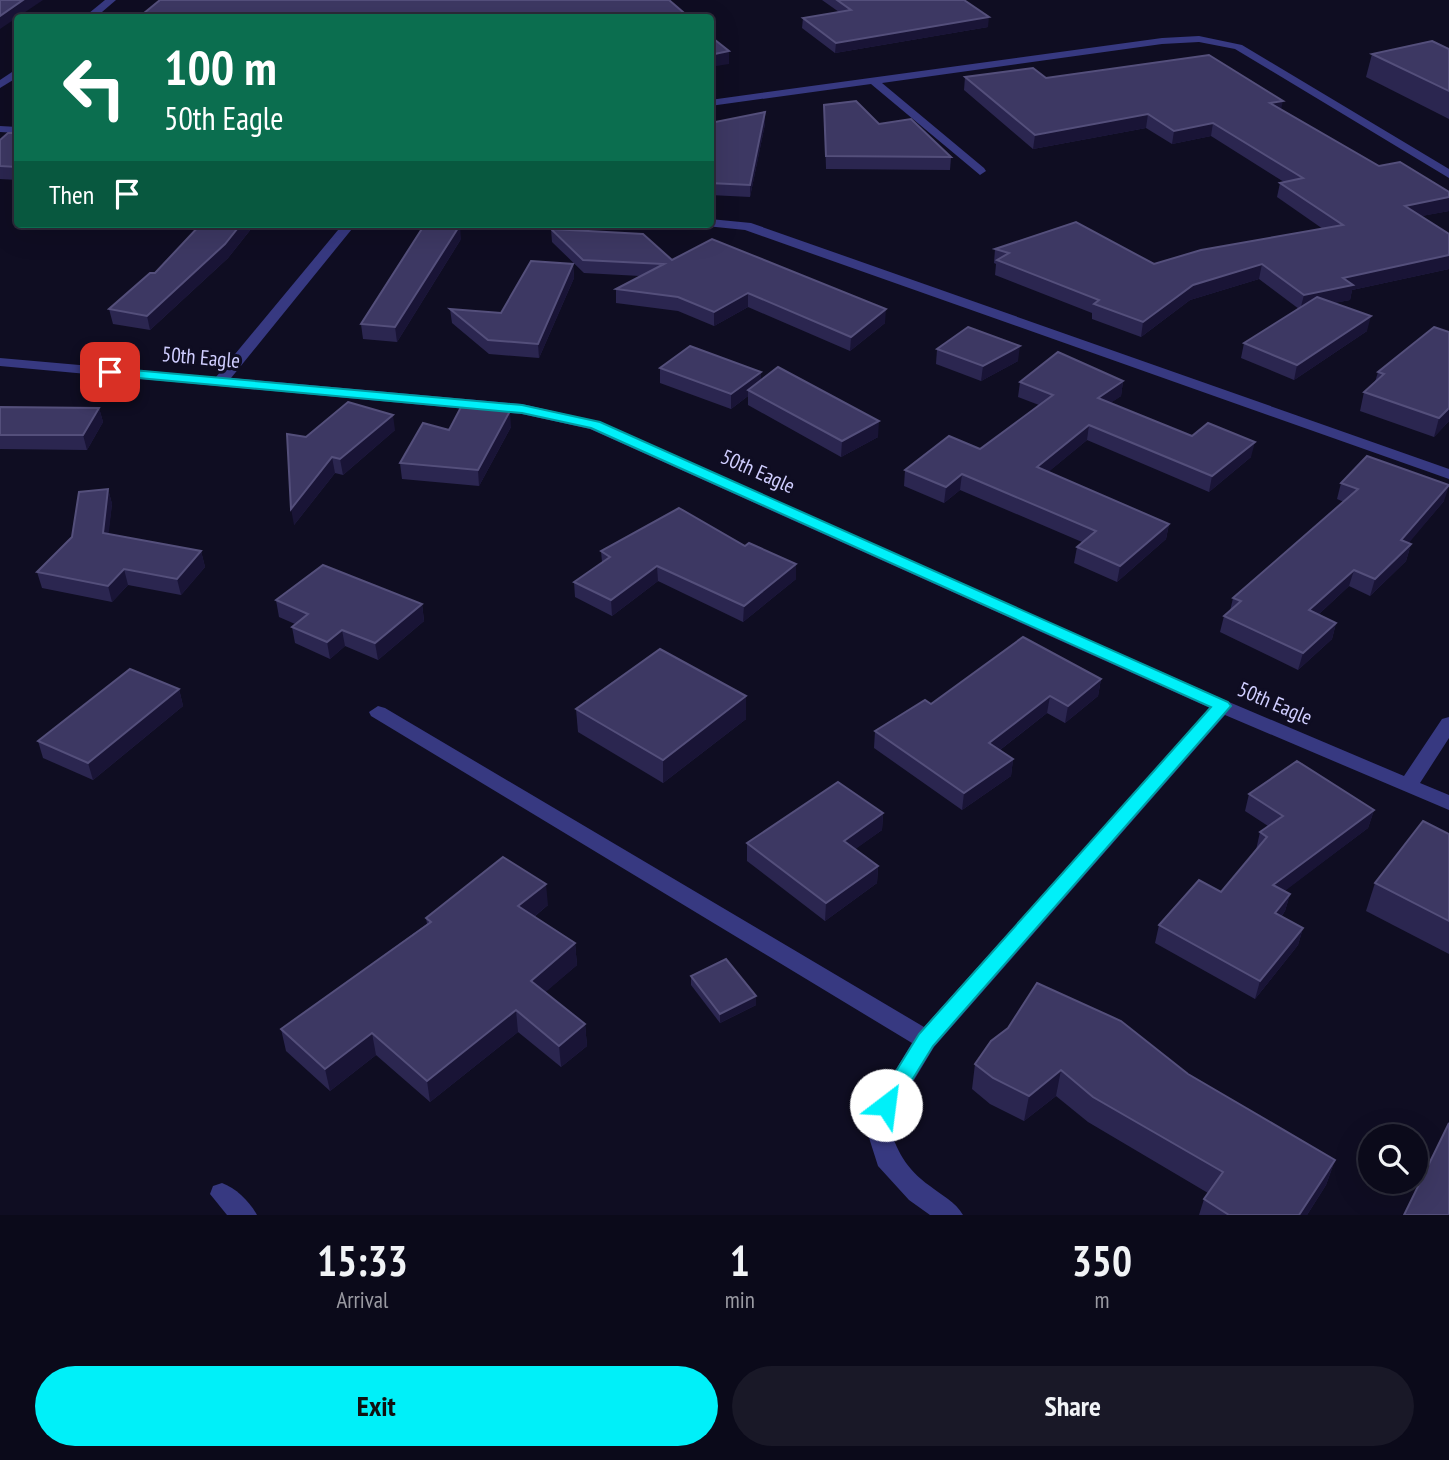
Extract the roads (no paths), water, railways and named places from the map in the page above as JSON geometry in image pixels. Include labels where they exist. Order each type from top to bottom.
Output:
[{"type":"street","points":[[93,14],[111,0]]},
{"type":"street","points":[[714,102],[1162,41],[1221,41],[1238,47],[1449,174]]},
{"type":"street","points":[[0,85],[14,74]]},
{"type":"street","points":[[871,79],[980,171]]},
{"type":"street","points":[[714,223],[747,226],[1449,474]]},
{"type":"street","points":[[221,381],[347,228]]},
{"type":"street","name":"50th Eagle","points":[[0,362],[522,409],[595,425],[1222,706],[1449,803]]},
{"type":"street","points":[[950,1215],[918,1192],[887,1159],[876,1122],[926,1040],[1222,706]]},
{"type":"street","points":[[378,712],[926,1040]]},
{"type":"street","points":[[1408,785],[1449,723]]},
{"type":"street","points":[[222,1194],[244,1215]]}]
